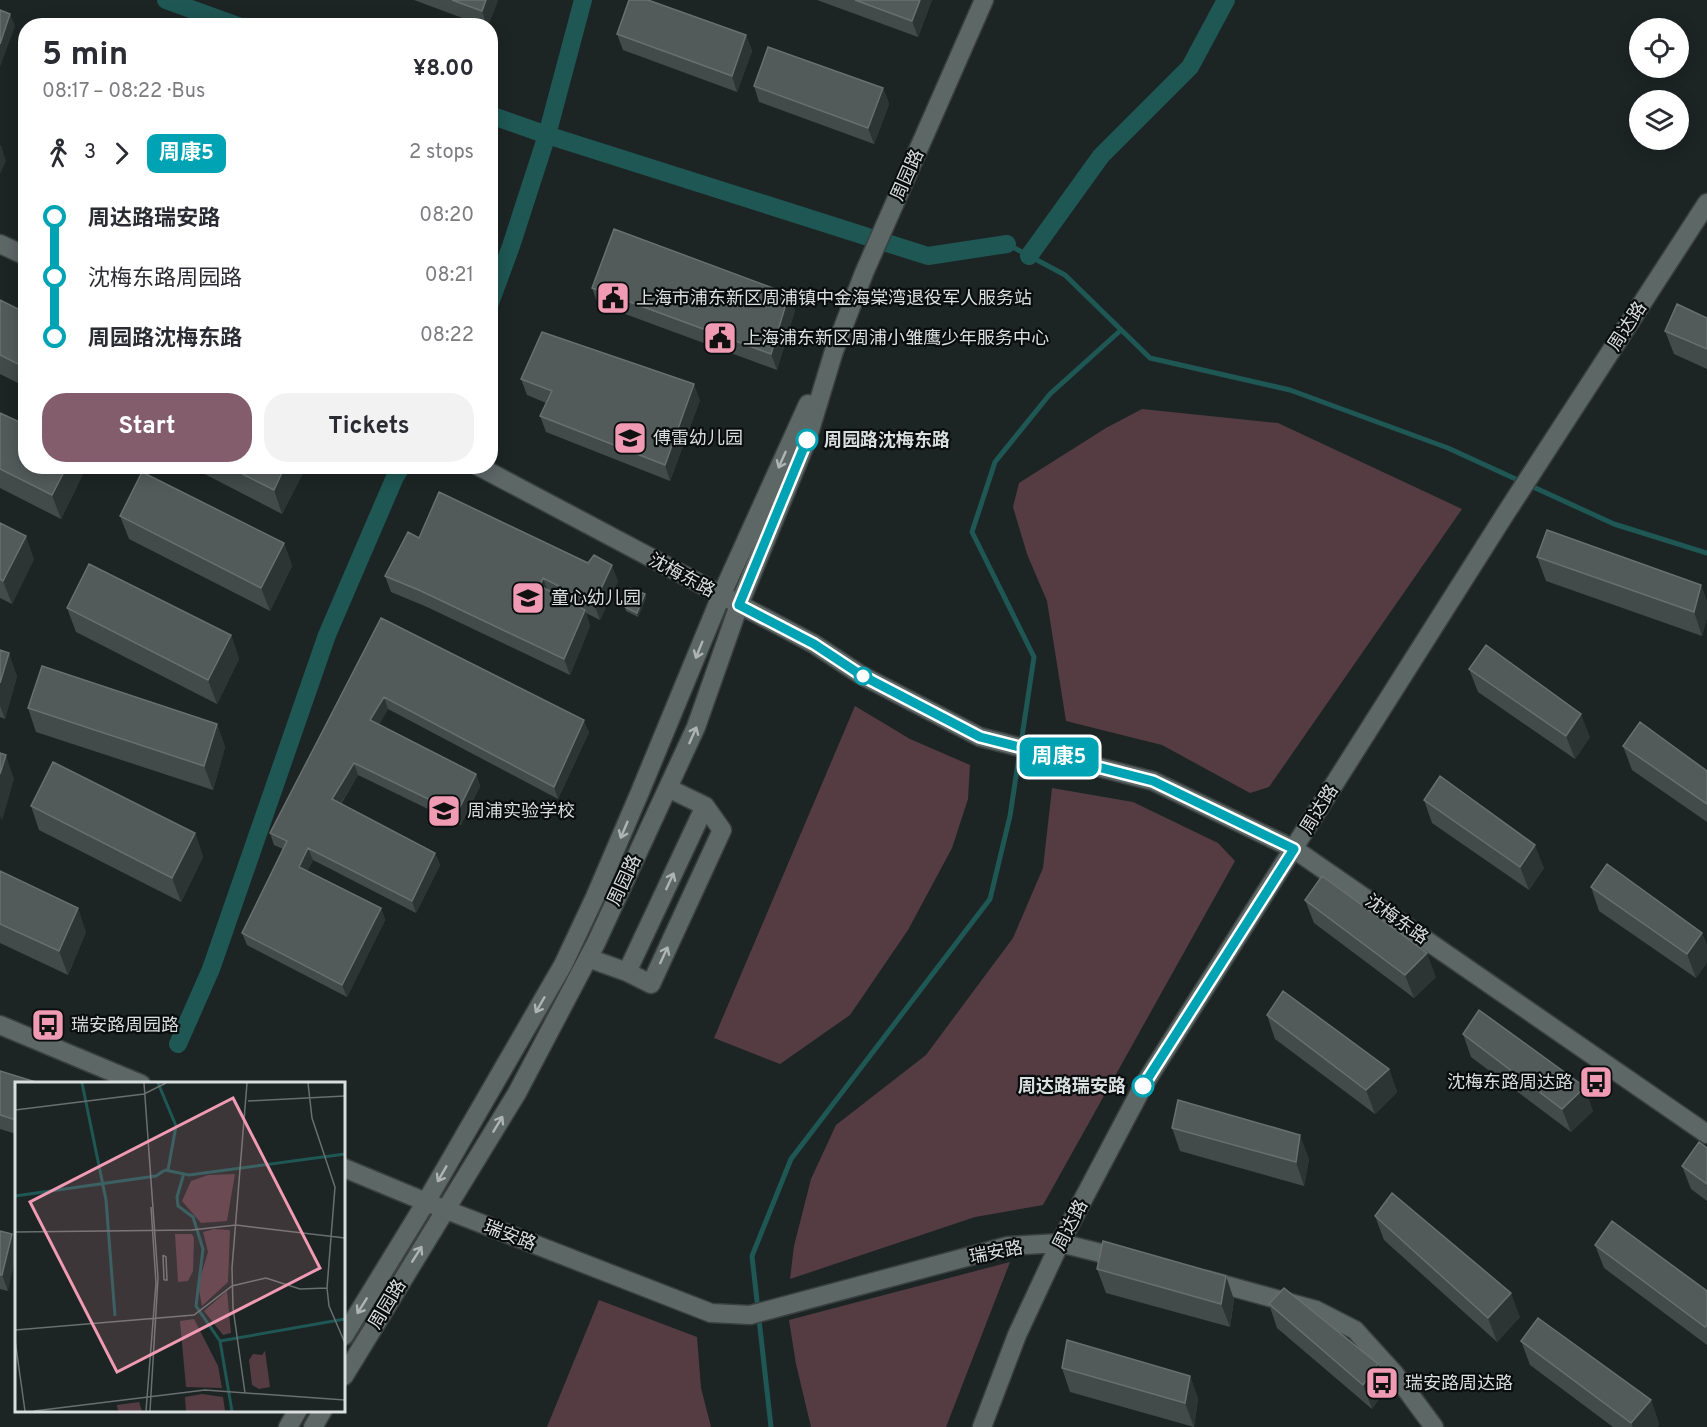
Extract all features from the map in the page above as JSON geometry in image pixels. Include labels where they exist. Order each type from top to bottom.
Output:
[{"type":"street","name":"周园路","points":[[345,1374],[517,1093],[588,958],[696,728],[739,605],[807,440],[834,351],[864,273],[984,0]]},
{"type":"street","name":"周达路","points":[[982,1427],[1017,1335],[1060,1243],[1143,1086],[1504,516],[1707,203]]},
{"type":"street","points":[[0,244],[18,252]]},
{"type":"street","name":"周园路","points":[[345,1334],[426,1202],[563,965],[622,834],[721,596],[787,448],[834,351]]},
{"type":"street","name":"沈梅东路","points":[[493,474],[814,644],[861,675],[980,737],[1153,781],[1294,849],[1707,1134]]},
{"type":"street","points":[[588,958],[627,972],[651,984],[722,830],[705,806],[668,788]]},
{"type":"street","points":[[627,972],[705,806]]},
{"type":"street","points":[[0,1025],[139,1082]]},
{"type":"street","name":"瑞安路","points":[[345,1168],[711,1313],[750,1315],[1008,1246],[1060,1243],[1138,1263]]},
{"type":"street","points":[[1194,1277],[1316,1310],[1354,1330],[1394,1373],[1434,1427]]},
{"type":"street","points":[[288,1427],[297,1412]]},
{"type":"street","points":[[313,1427],[322,1412]]},
{"type":"shaded area","points":[[1142,409],[1278,423],[1462,509],[1269,787],[1250,793],[1162,745],[1066,721],[1047,601],[1027,554],[1013,507],[1019,483],[1106,428]]},
{"type":"shaded area","points":[[855,706],[910,739],[970,765],[968,799],[952,848],[908,930],[850,1015],[780,1064],[714,1038]]},
{"type":"shaded area","points":[[1052,788],[1133,802],[1218,843],[1235,861],[1043,1205],[975,1217],[790,1279],[794,1246],[811,1179],[836,1125],[926,1055],[1013,938],[1043,868]]},
{"type":"shaded area","points":[[1010,1262],[946,1427],[811,1427],[796,1364],[789,1320]]},
{"type":"shaded area","points":[[599,1300],[697,1337],[701,1388],[711,1427],[547,1427]]},
{"type":"building","points":[[452,0],[486,0],[482,11]]},
{"type":"building","points":[[629,0],[648,0],[746,35],[732,76],[617,34]]},
{"type":"building","points":[[855,0],[920,0],[912,21]]},
{"type":"building","points":[[0,10],[10,14],[0,44]]},
{"type":"building","points":[[768,47],[883,88],[868,128],[754,86]]},
{"type":"building","points":[[614,229],[789,294],[771,354],[592,288]]},
{"type":"building","points":[[0,300],[18,309],[18,364],[0,355]]},
{"type":"building","points":[[1677,304],[1707,318],[1707,349],[1665,331]]},
{"type":"building","name":"傅雷幼儿园","points":[[542,332],[694,384],[665,465],[540,416],[552,391],[521,379]]},
{"type":"building","points":[[0,413],[18,421],[18,474],[63,474],[52,495],[0,469]]},
{"type":"building","points":[[141,474],[146,474],[284,543],[261,588],[120,516]]},
{"type":"building","points":[[243,474],[281,474],[274,490]]},
{"type":"building","name":"童心幼儿园","points":[[439,492],[588,563],[594,555],[612,565],[594,604],[543,578],[540,586],[585,610],[564,659],[385,576],[408,532],[419,538]]},
{"type":"building","points":[[0,523],[26,536],[3,581],[0,579]]},
{"type":"building","points":[[1547,530],[1701,585],[1694,612],[1537,557]]},
{"type":"building","points":[[89,564],[231,635],[208,680],[67,608]]},
{"type":"building","points":[[630,588],[645,594],[637,613],[625,607]]},
{"type":"building","points":[[381,618],[584,720],[554,787],[384,697],[370,720],[476,774],[457,813],[354,763],[332,799],[435,853],[412,901],[308,848],[299,867],[381,908],[342,985],[242,933],[287,841],[270,833]]},
{"type":"building","points":[[1486,645],[1581,714],[1566,736],[1469,669]]},
{"type":"building","points":[[0,650],[9,653],[0,683]]},
{"type":"building","points":[[42,666],[217,724],[204,766],[28,708]]},
{"type":"building","points":[[1640,722],[1707,771],[1707,804],[1623,746]]},
{"type":"building","points":[[0,753],[6,755],[0,774]]},
{"type":"building","points":[[53,762],[195,833],[172,878],[31,806]]},
{"type":"building","points":[[1440,776],[1535,845],[1520,867],[1424,800]]},
{"type":"building","points":[[1607,864],[1702,933],[1687,954],[1591,887]]},
{"type":"building","points":[[0,871],[78,908],[59,951],[0,924]]},
{"type":"building","points":[[1322,876],[1427,953],[1405,975],[1305,900]]},
{"type":"building","points":[[1283,991],[1389,1069],[1366,1090],[1267,1015]]},
{"type":"building","points":[[1479,1010],[1585,1087],[1562,1109],[1463,1034]]},
{"type":"building","points":[[0,1071],[36,1082],[15,1082],[15,1120],[0,1115]]},
{"type":"building","points":[[1178,1100],[1300,1135],[1296,1162],[1172,1128]]},
{"type":"building","points":[[1699,1142],[1707,1148],[1707,1184],[1682,1166]]},
{"type":"building","points":[[1392,1193],[1511,1293],[1488,1318],[1375,1216]]},
{"type":"building","points":[[1612,1221],[1707,1291],[1707,1325],[1705,1327],[1595,1245]]},
{"type":"building","points":[[0,1231],[12,1234],[2,1275],[0,1275]]},
{"type":"building","points":[[1103,1241],[1226,1276],[1221,1304],[1097,1269]]},
{"type":"building","points":[[1284,1288],[1378,1364],[1363,1385],[1269,1304]]},
{"type":"building","points":[[1538,1318],[1651,1400],[1631,1423],[1521,1341]]},
{"type":"building","points":[[1067,1340],[1190,1376],[1185,1403],[1062,1368]]},
{"type":"waterway","points":[[166,0],[216,18]]},
{"type":"waterway","points":[[498,281],[547,135],[583,0]]},
{"type":"waterway","points":[[1029,256],[1101,156],[1190,67],[1226,0]]},
{"type":"waterway","points":[[498,118],[928,256],[1007,244]]},
{"type":"waterway","points":[[1007,244],[1065,275],[1150,358],[1290,390],[1448,448],[1614,524],[1707,553]]},
{"type":"waterway","points":[[771,1427],[752,1256],[791,1159],[990,899],[1010,816],[1034,657],[972,532],[995,462],[1050,394],[1121,330]]},
{"type":"waterway","points":[[178,1044],[211,969],[327,635],[397,474]]},
{"type":"bus line","name":"周康5","points":[[807,440],[739,605],[814,644],[861,675],[980,737],[1153,781],[1294,849],[1143,1086]]},
{"type":"place","name":"上海市浦东新区周浦镇中金海棠湾退役军人服务站","points":[[613,298]]},
{"type":"place","name":"上海浦东新区周浦小雏鹰少年服务中心","points":[[720,338]]},
{"type":"place","name":"傅雷幼儿园","points":[[630,438]]},
{"type":"place","name":"周园路沈梅东路","points":[[807,440]]},
{"type":"place","name":"童心幼儿园","points":[[528,598]]},
{"type":"place","name":"周浦实验学校","points":[[444,811]]},
{"type":"place","name":"瑞安路周园路","points":[[48,1025]]},
{"type":"place","name":"沈梅东路周达路","points":[[1596,1082]]},
{"type":"place","name":"周达路瑞安路","points":[[1143,1086]]},
{"type":"place","name":"瑞安路周达路","points":[[1382,1383]]}]
